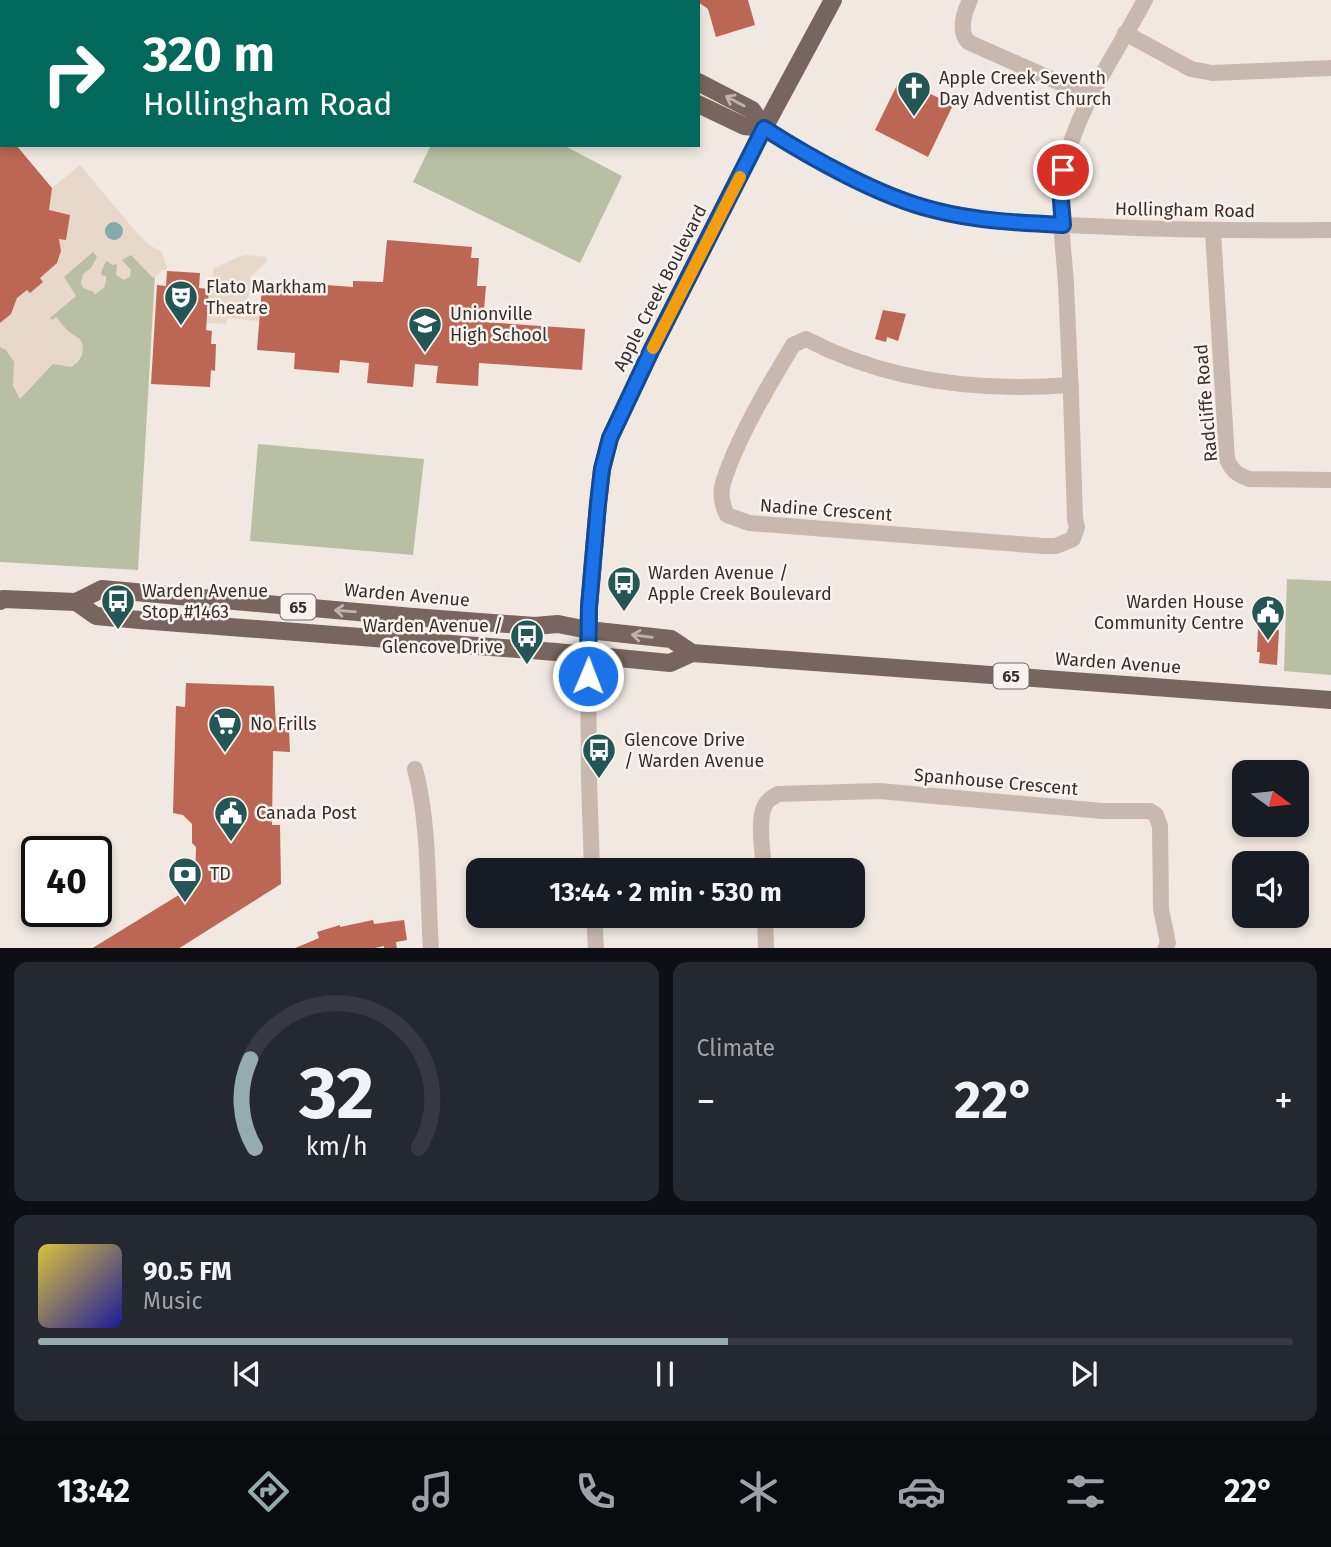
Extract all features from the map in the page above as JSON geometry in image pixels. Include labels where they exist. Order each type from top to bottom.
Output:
[{"type":"main road","name":"Apple Creek Boulevard","points":[[588,656],[598,504],[602,469],[610,438],[764,128],[833,0]]},
{"type":"main road","points":[[700,83],[752,110],[764,128]]},
{"type":"main road","points":[[700,105],[744,126],[764,128]]},
{"type":"main road","name":"Warden Avenue","points":[[1,599],[76,602],[102,589],[413,617],[535,626],[558,624],[671,639],[691,653]]},
{"type":"main road","name":"Warden Avenue","points":[[76,602],[96,616],[670,663],[691,653],[1331,700]]},
{"type":"street","points":[[970,0],[962,22],[964,37],[968,42],[1092,97]]},
{"type":"street","name":"Nadine Crescent","points":[[1071,385],[985,387],[945,383],[870,365],[806,339],[800,341],[793,345],[751,419],[722,485],[723,508],[727,515],[749,523],[1043,546],[1073,540],[1077,527],[1071,385],[1061,200],[1063,170],[1073,135],[1125,33],[1145,0]]},
{"type":"street","points":[[1125,33],[1191,69],[1212,73],[1331,68]]},
{"type":"street","name":"Hollingham Road","points":[[764,128],[908,203],[981,219],[1213,232],[1331,230]]},
{"type":"street","name":"Radcliffe Road","points":[[1213,232],[1227,459],[1230,468],[1239,476],[1250,479],[1331,480]]},
{"type":"street","points":[[588,656],[592,858]]},
{"type":"street","points":[[415,769],[421,789],[426,843],[430,948]]},
{"type":"street","name":"Spanhouse Crescent","points":[[764,858],[763,807],[769,799],[778,794],[879,791],[1102,811],[1150,811],[1156,815],[1160,826],[1161,909],[1168,943],[1165,948]]},
{"type":"street","points":[[595,928],[596,948]]},
{"type":"street","points":[[765,928],[765,948]]},
{"type":"green space","points":[[430,147],[567,147],[622,176],[580,263],[413,182]]},
{"type":"green space","points":[[107,204],[156,256],[138,570],[0,562],[0,321],[12,314],[17,298],[31,293],[43,282],[41,278]]},
{"type":"green space","points":[[258,444],[424,459],[413,555],[250,541]]},
{"type":"green space","points":[[1287,579],[1331,581],[1331,675],[1284,671]]},
{"type":"shaded area","points":[[80,165],[137,233],[149,245],[161,251],[167,267],[153,278],[131,255],[122,260],[131,270],[130,277],[124,280],[116,275],[117,264],[106,261],[101,273],[106,276],[104,288],[94,295],[94,292],[83,288],[81,283],[83,274],[91,268],[97,257],[93,252],[64,277],[76,296],[50,318],[52,320],[56,317],[68,331],[80,339],[83,346],[82,355],[71,367],[53,364],[20,399],[13,386],[14,362],[6,350],[0,347],[0,321],[12,314],[17,298],[27,290],[31,293],[43,282],[41,278],[60,258],[60,246],[46,236],[52,188]]},
{"type":"shaded area","points":[[247,255],[267,257],[267,261],[251,276],[249,296],[246,300],[245,312],[260,314],[259,321],[228,318],[226,324],[207,323],[209,289],[220,289],[221,277],[213,277],[213,269]]},
{"type":"water","points":[[114,222],[120,225],[123,231],[120,237],[114,240],[108,237],[105,231],[108,225]]},
{"type":"building","points":[[700,0],[748,0],[755,25],[716,37],[708,9],[700,3]]},
{"type":"building","name":"Apple Creek Seventh Day Adventist Church","points":[[900,79],[953,105],[928,157],[875,130]]},
{"type":"building","points":[[0,147],[18,147],[52,188],[49,210],[70,215],[66,240],[59,239],[61,251],[57,263],[40,278],[43,282],[30,293],[27,290],[17,298],[11,314],[0,323]]},
{"type":"building","points":[[387,240],[472,247],[471,258],[479,258],[477,286],[486,286],[483,322],[585,329],[582,370],[479,363],[478,386],[436,383],[438,366],[415,364],[413,387],[367,383],[369,363],[340,360],[339,373],[294,369],[295,353],[257,350],[262,287],[299,290],[300,283],[353,287],[353,281],[383,282]]},
{"type":"building","name":"Flato Markham Theatre","points":[[167,271],[200,273],[199,288],[209,289],[206,330],[212,331],[211,344],[216,344],[215,371],[211,370],[210,387],[151,384],[157,285],[166,286]]},
{"type":"building","points":[[883,310],[906,314],[898,341],[887,337],[886,342],[875,339]]},
{"type":"building","points":[[1258,629],[1279,630],[1277,665],[1259,663]]},
{"type":"building","points":[[186,683],[274,686],[276,727],[289,729],[290,752],[273,751],[272,825],[280,825],[281,884],[180,948],[93,948],[195,885],[196,847],[192,843],[192,824],[183,815],[173,813],[176,706],[185,707]]},
{"type":"building","points":[[373,920],[374,924],[404,920],[407,940],[396,942],[397,948],[295,948],[319,938],[317,932]]},
{"type":"slow traffic","points":[[653,348],[740,177]]},
{"type":"place","name":"Apple Creek Seventh Day Adventist Church","points":[[914,118]]},
{"type":"place","name":"Flato Markham Theatre","points":[[181,327]]},
{"type":"place","name":"Unionville High School","points":[[425,354]]},
{"type":"place","name":"Warden Avenue / Apple Creek Boulevard","points":[[624,613]]},
{"type":"place","name":"Warden Avenue Stop #1463","points":[[118,631]]},
{"type":"place","name":"Warden House Community Centre","points":[[1268,642]]},
{"type":"place","name":"Warden Avenue / Glencove Drive","points":[[527,666]]},
{"type":"place","name":"No Frills","points":[[225,754]]},
{"type":"place","name":"Glencove Drive / Warden Avenue","points":[[599,780]]},
{"type":"place","name":"Canada Post","points":[[231,843]]},
{"type":"place","name":"TD","points":[[185,904]]},
{"type":"route","points":[[588,676],[589,607],[598,504],[602,469],[610,438],[764,128],[876,189],[908,203],[981,219],[1063,225],[1063,170]]}]
